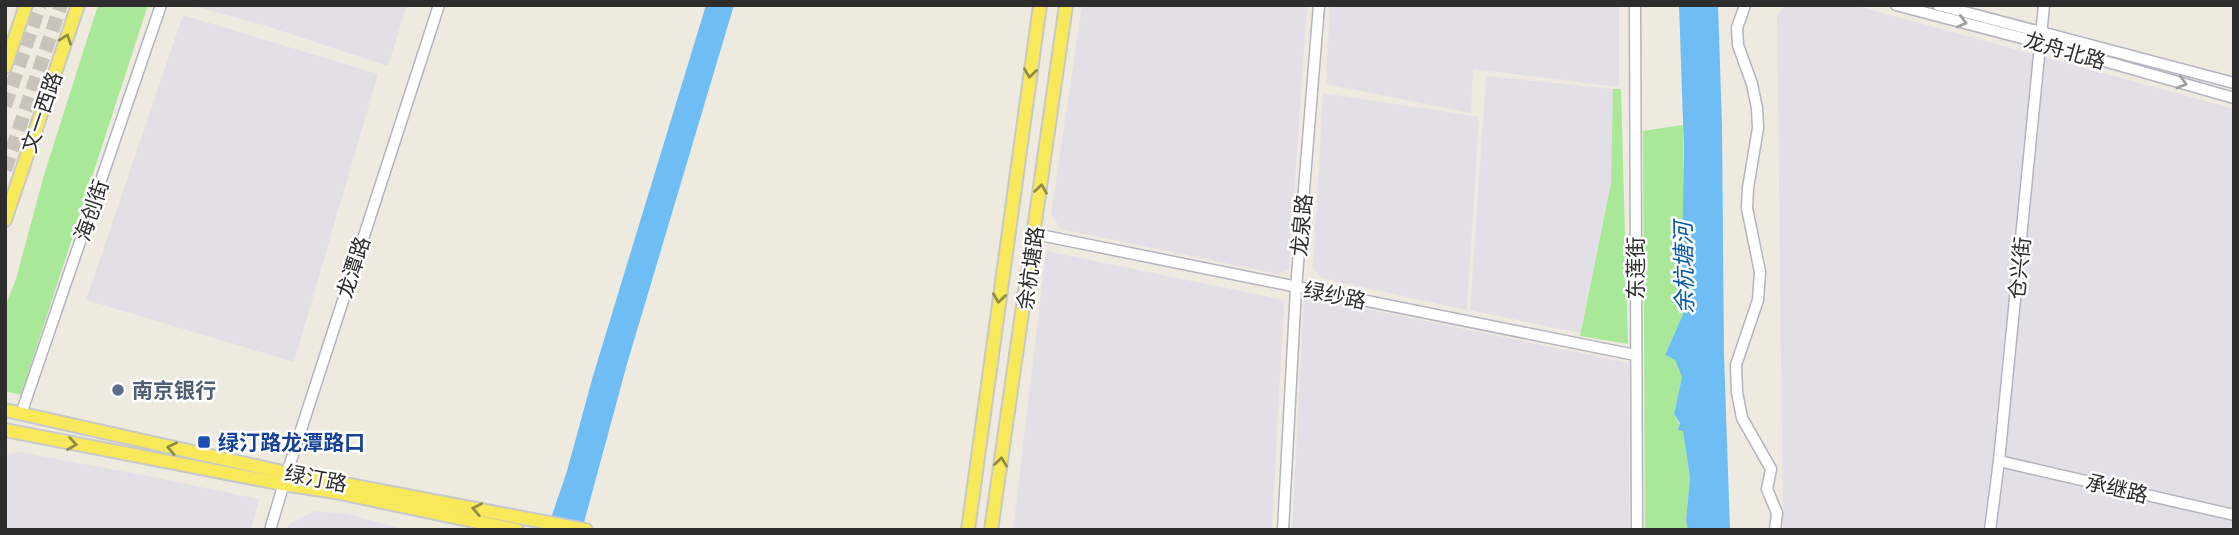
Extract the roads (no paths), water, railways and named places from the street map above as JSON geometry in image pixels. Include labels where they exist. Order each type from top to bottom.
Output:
[{"type":"main road","points":[[5,67],[26,5]]},
{"type":"main road","name":"文一西路","points":[[5,220],[78,5]]},
{"type":"main road","name":"余杭塘路","points":[[968,530],[1040,5]]},
{"type":"main road","name":"余杭塘路","points":[[991,530],[1066,5]]},
{"type":"main road","name":"绿汀路","points":[[5,410],[335,492],[517,530]]},
{"type":"main road","name":"绿汀路","points":[[5,430],[586,530]]},
{"type":"street","name":"海创街","points":[[21,414],[161,5]]},
{"type":"street","name":"龙潭路","points":[[270,530],[439,5]]},
{"type":"street","name":"龙泉路","points":[[1283,530],[1296,288],[1319,5]]},
{"type":"street","name":"东莲街","points":[[1635,5],[1637,530]]},
{"type":"street","points":[[1745,5],[1737,28],[1738,45],[1752,84],[1758,128],[1747,208],[1760,272],[1758,300],[1736,365],[1737,391],[1742,418],[1771,469],[1767,489],[1777,513],[1775,530]]},
{"type":"street","name":"龙舟北路","points":[[1896,5],[2234,83]]},
{"type":"street","name":"龙舟北路","points":[[1938,5],[2234,98]]},
{"type":"street","name":"仓兴街","points":[[1990,530],[2000,461],[2044,5]]},
{"type":"street","name":"绿纱路","points":[[1035,234],[1635,355]]},
{"type":"street","name":"承继路","points":[[2000,461],[2234,515]]},
{"type":"water","points":[[706,5],[734,5],[627,364],[582,530],[547,530],[567,471],[593,376]]},
{"type":"water","name":"余杭塘河","points":[[1679,5],[1718,5],[1730,530],[1688,530],[1686,521],[1690,478],[1683,431],[1678,430],[1680,423],[1674,414],[1682,377],[1675,360],[1665,355],[1685,310],[1682,262],[1684,150]]},
{"type":"tunnel","points":[[5,106],[40,5]]},
{"type":"tunnel","points":[[5,170],[61,5]]},
{"type":"place","name":"南京银行","points":[[118,390]]},
{"type":"place","name":"绿汀路龙潭路口","points":[[204,442]]}]
